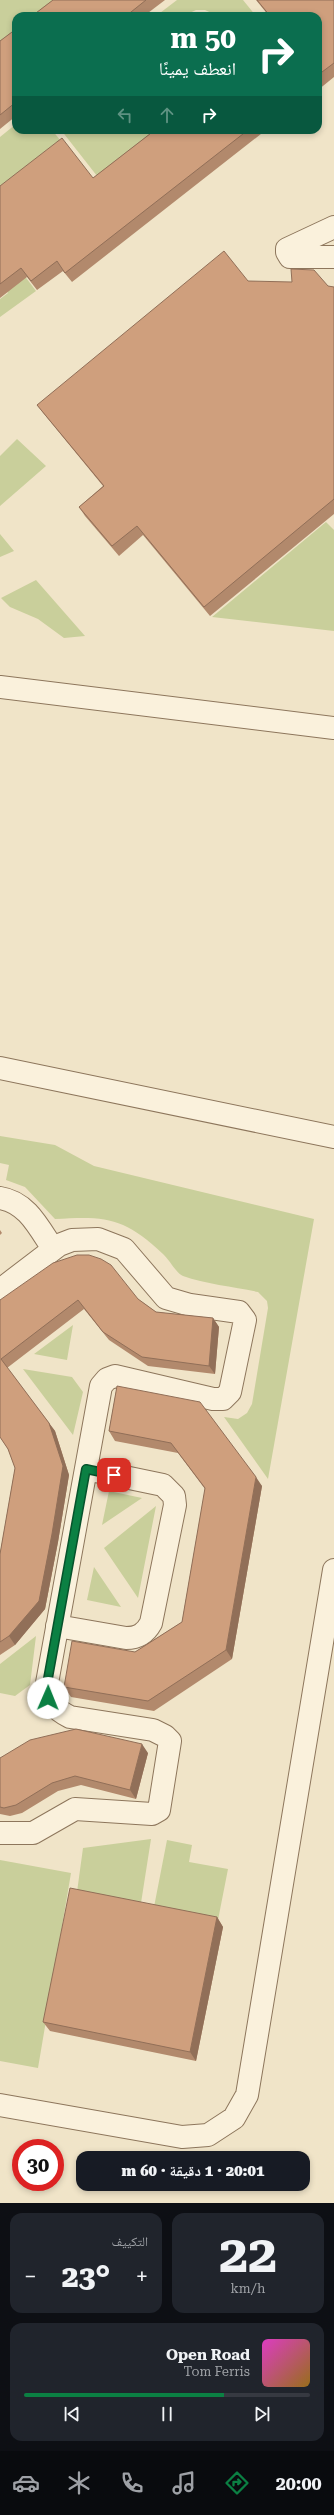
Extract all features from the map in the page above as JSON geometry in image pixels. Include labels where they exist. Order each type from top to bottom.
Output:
[{"type":"street","points":[[334,227],[287,249],[290,257],[334,257]]},
{"type":"street","points":[[0,687],[334,728]]},
{"type":"street","points":[[0,1068],[334,1137]]},
{"type":"street","points":[[0,1198],[13,1200],[23,1208],[54,1249]]},
{"type":"street","points":[[0,1290],[54,1249],[72,1240],[87,1238],[98,1239],[124,1249],[166,1298],[190,1305],[239,1312],[245,1320],[230,1392],[224,1399],[214,1399],[115,1376],[107,1378],[101,1386],[57,1626],[47,1684],[48,1698],[57,1711],[70,1717],[153,1730],[166,1736],[170,1741],[159,1810],[152,1814],[75,1809],[33,1833],[0,1833]]},
{"type":"street","points":[[57,1626],[126,1638],[135,1638],[147,1631],[151,1623],[175,1505],[174,1496],[163,1485],[86,1469]]},
{"type":"street","points":[[0,2105],[182,2137],[208,2135],[234,2118],[247,2095],[334,1570]]},
{"type":"green space","points":[[0,0],[66,0],[51,12],[12,12],[12,40],[0,43]]},
{"type":"green space","points":[[177,0],[243,0],[253,12],[209,12],[205,10],[196,10],[192,12],[161,12]]},
{"type":"green space","points":[[12,127],[12,134],[55,134],[65,146],[0,187],[0,137]]},
{"type":"green space","points":[[64,134],[162,134],[101,181]]},
{"type":"green space","points":[[9,255],[36,291],[0,317],[0,299],[8,293],[0,282]]},
{"type":"green space","points":[[17,439],[46,466],[0,506],[0,456]]},
{"type":"green space","points":[[326,522],[334,530],[334,631],[212,617]]},
{"type":"green space","points":[[0,534],[14,551],[0,557]]},
{"type":"green space","points":[[36,580],[85,636],[64,638],[38,619],[10,607],[1,598]]},
{"type":"green space","points":[[0,1136],[55,1145],[94,1166],[314,1219],[268,1479],[224,1417],[238,1419],[247,1413],[252,1404],[268,1308],[267,1301],[258,1292],[210,1283],[183,1276],[165,1256],[149,1242],[137,1232],[125,1226],[101,1219],[55,1219],[25,1187],[6,1180],[9,1165],[0,1163]]},
{"type":"green space","points":[[73,1325],[67,1360],[34,1354]]},
{"type":"green space","points":[[23,1369],[72,1377],[83,1392],[73,1435]]},
{"type":"green space","points":[[109,1491],[142,1498],[102,1525]]},
{"type":"green space","points":[[156,1506],[138,1598],[104,1548]]},
{"type":"green space","points":[[94,1567],[121,1607],[87,1600]]},
{"type":"green space","points":[[36,1636],[30,1685],[15,1696],[0,1693],[0,1664]]},
{"type":"green space","points":[[151,1839],[141,1903],[77,1892],[83,1848]]},
{"type":"green space","points":[[167,1840],[192,1845],[189,1862],[228,1869],[218,1920],[154,1907]]},
{"type":"green space","points":[[0,1860],[71,1873],[38,2068],[0,2061]]},
{"type":"building","points":[[53,0],[146,0],[131,12],[37,12]]},
{"type":"building","points":[[257,0],[334,0],[334,63],[322,72],[322,12],[267,12]]},
{"type":"building","points":[[12,32],[12,105],[0,115],[0,41]]},
{"type":"building","points":[[150,134],[243,134],[65,273],[57,261],[31,281],[21,268],[0,284],[0,186],[62,138],[93,178]]},
{"type":"building","points":[[224,251],[248,281],[292,282],[291,269],[314,270],[328,286],[334,287],[334,499],[204,607],[137,526],[112,546],[79,507],[104,486],[37,405]]},
{"type":"building","points":[[77,1255],[89,1255],[101,1259],[111,1265],[138,1299],[156,1312],[213,1318],[209,1366],[142,1357],[103,1332],[78,1300],[1,1359],[49,1423],[63,1466],[39,1601],[9,1636],[0,1642],[0,1554],[15,1468],[8,1449],[0,1437],[0,1300],[53,1263]]},
{"type":"building","points":[[117,1386],[200,1402],[256,1477],[226,1650],[148,1701],[64,1687],[72,1641],[135,1652],[182,1622],[205,1488],[171,1443],[109,1431]]},
{"type":"building","points":[[76,1729],[142,1744],[130,1790],[75,1776],[52,1783],[16,1805],[4,1808],[0,1807],[0,1758],[30,1740]]},
{"type":"building","points":[[70,1888],[217,1917],[190,2052],[43,2022]]},
{"type":"route","points":[[48,1698],[47,1684],[86,1469],[114,1475]]}]
